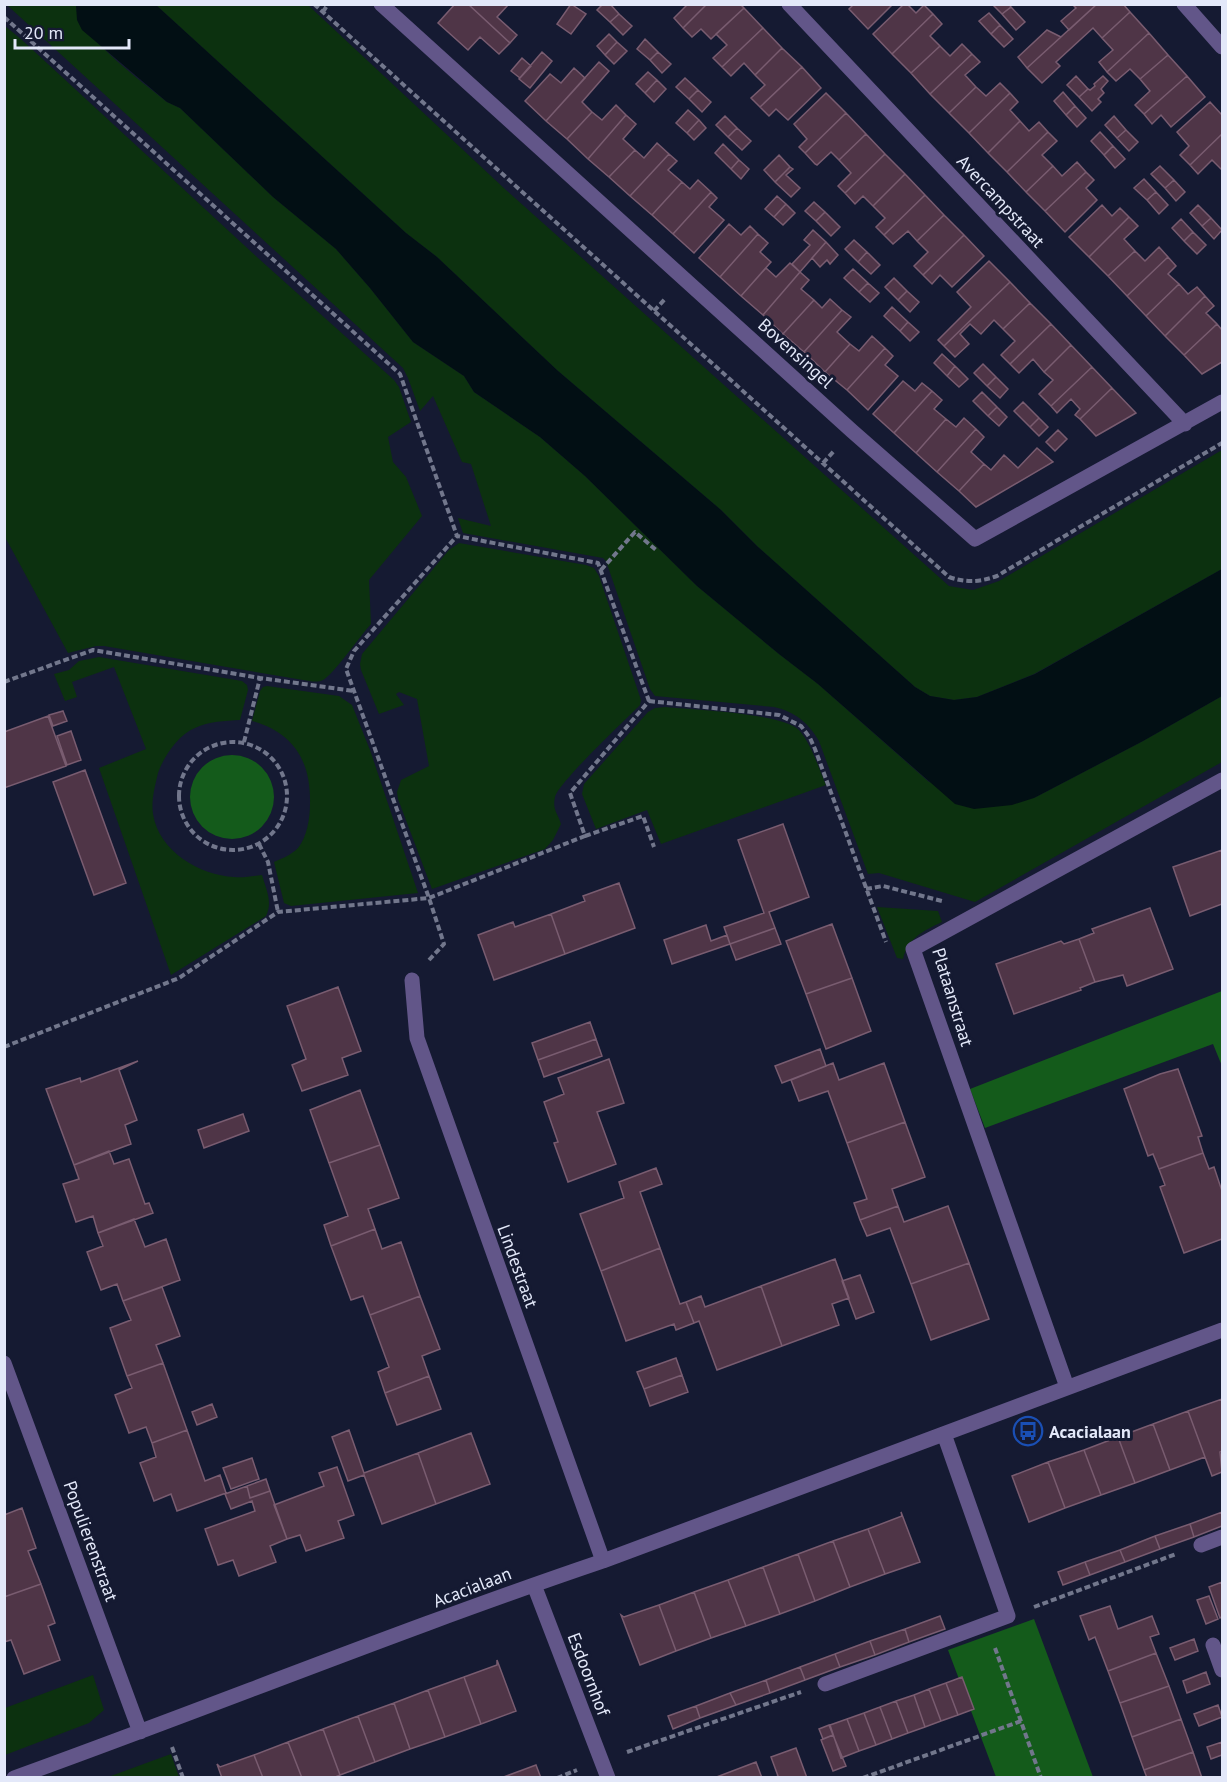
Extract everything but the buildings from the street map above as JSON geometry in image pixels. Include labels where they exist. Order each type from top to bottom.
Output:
[{"type":"street","name":"Bovensingel","points":[[381,4],[975,539],[1222,402]]},
{"type":"street","name":"Avercampstraat","points":[[789,4],[1185,424]]},
{"type":"street","points":[[1184,4],[1222,47]]},
{"type":"street","name":"Plataanstraat","points":[[1067,1387],[913,949],[1222,780]]},
{"type":"street","name":"Lindestraat","points":[[412,980],[417,1038],[603,1561]]},
{"type":"street","name":"Acacialaan","points":[[14,1778],[1222,1330]]},
{"type":"street","name":"Populierenstraat","points":[[4,1363],[140,1732]]},
{"type":"street","points":[[825,1684],[1008,1617],[944,1434]]},
{"type":"street","points":[[1201,1545],[1222,1537]]},
{"type":"street","name":"Esdoornhof","points":[[534,1585],[608,1778]]},
{"type":"street","points":[[1214,1645],[1222,1670]]},
{"type":"path","points":[[322,12],[328,4]]},
{"type":"path","points":[[4,17],[400,374],[458,536]]},
{"type":"path","points":[[601,570],[635,532],[656,550]]},
{"type":"path","points":[[458,536],[598,563],[649,701]]},
{"type":"path","points":[[412,980],[444,944],[346,669],[354,651],[458,536]]},
{"type":"path","points":[[4,682],[93,650],[354,691]]},
{"type":"path","points":[[244,742],[260,678]]},
{"type":"path","points":[[585,836],[570,793],[649,701]]},
{"type":"path","points":[[649,701],[779,715],[791,719],[801,726],[810,738],[866,889],[883,886],[981,912]]},
{"type":"path","points":[[225,742],[244,742],[262,749],[276,762],[285,778],[287,797],[284,816],[273,832],[259,844],[240,850],[221,849],[204,842],[190,830],[181,812],[178,794],[180,784],[182,775],[192,759],[207,747],[225,742]]},
{"type":"path","points":[[4,1047],[179,978],[278,912],[429,898],[585,836],[643,816],[654,847]]},
{"type":"path","points":[[259,844],[268,862],[278,912]]},
{"type":"path","points":[[1008,1617],[1201,1545]]},
{"type":"path","points":[[986,1625],[1041,1778]]},
{"type":"path","points":[[557,1778],[825,1684]]},
{"type":"path","points":[[863,1778],[1021,1721]]},
{"type":"green space","points":[[7,5],[76,5],[79,17],[87,30],[113,57],[167,102],[180,108],[273,197],[336,249],[413,342],[464,376],[474,392],[540,437],[585,476],[697,586],[818,684],[929,782],[1034,798],[1143,741],[1222,696],[1222,762],[975,902],[879,873],[868,874],[819,741],[810,728],[795,715],[774,707],[655,696],[650,689],[606,561],[603,558],[463,533],[458,518],[491,526],[471,464],[462,462],[433,396],[420,411],[403,368]]},
{"type":"green space","points":[[156,5],[308,5],[506,190],[949,586],[973,590],[999,581],[1222,450],[1222,569],[1034,674],[977,697],[954,700],[930,696],[915,687],[758,547],[721,510],[558,371],[437,257],[406,233]]},
{"type":"green space","points":[[5,26],[399,387],[411,422],[388,437],[393,462],[406,477],[422,516],[369,580],[371,624],[328,677],[323,680],[308,681],[104,646],[68,653],[5,537]]},
{"type":"green space","points":[[459,543],[594,568],[599,576],[641,700],[640,705],[559,789],[554,805],[561,824],[553,840],[545,849],[432,889],[397,792],[401,780],[429,766],[417,699],[399,692],[396,694],[404,705],[379,714],[360,664],[362,654],[449,550]]},
{"type":"green space","points":[[99,657],[242,681],[247,685],[248,690],[240,720],[200,726],[189,731],[172,747],[158,773],[153,814],[163,840],[183,859],[195,866],[221,875],[241,877],[262,875],[268,896],[268,911],[266,916],[171,975],[99,768],[146,749],[114,667],[72,682],[77,697],[65,701],[54,674],[69,670],[79,661]]},
{"type":"green space","points":[[267,686],[339,696],[352,705],[370,750],[418,893],[291,906],[284,903],[274,862],[298,848],[304,838],[309,815],[310,789],[303,762],[289,741],[267,726],[252,721],[260,691]]},
{"type":"green space","points":[[666,707],[757,716],[790,724],[799,730],[808,742],[826,785],[661,844],[647,810],[596,829],[582,794],[584,784],[648,712],[655,708]]},
{"type":"green space","points":[[232,755],[248,758],[262,767],[271,781],[274,797],[271,813],[262,827],[248,836],[232,839],[216,836],[202,827],[193,813],[190,797],[193,781],[202,767],[216,758]]},
{"type":"green space","points":[[877,907],[938,911],[942,922],[913,940],[903,959],[897,958]]},
{"type":"green space","points":[[1222,991],[1222,1066],[1213,1044],[985,1128],[970,1089]]},
{"type":"green space","points":[[1034,1619],[1093,1777],[996,1777],[948,1650]]},
{"type":"green space","points":[[93,1675],[104,1710],[89,1723],[5,1755],[5,1708]]},
{"type":"green space","points":[[171,1754],[179,1777],[108,1777]]},
{"type":"shaded area","points":[[76,5],[156,5],[406,233],[437,257],[558,371],[721,510],[758,547],[915,687],[930,696],[954,700],[977,697],[1035,674],[1222,569],[1222,696],[1143,741],[1034,798],[1012,805],[974,809],[955,804],[818,684],[697,586],[585,476],[540,437],[474,392],[464,376],[413,342],[336,249],[273,197],[180,108],[167,102],[82,30],[77,20]]},
{"type":"place","name":"Acacialaan","points":[[1028,1431]]}]
